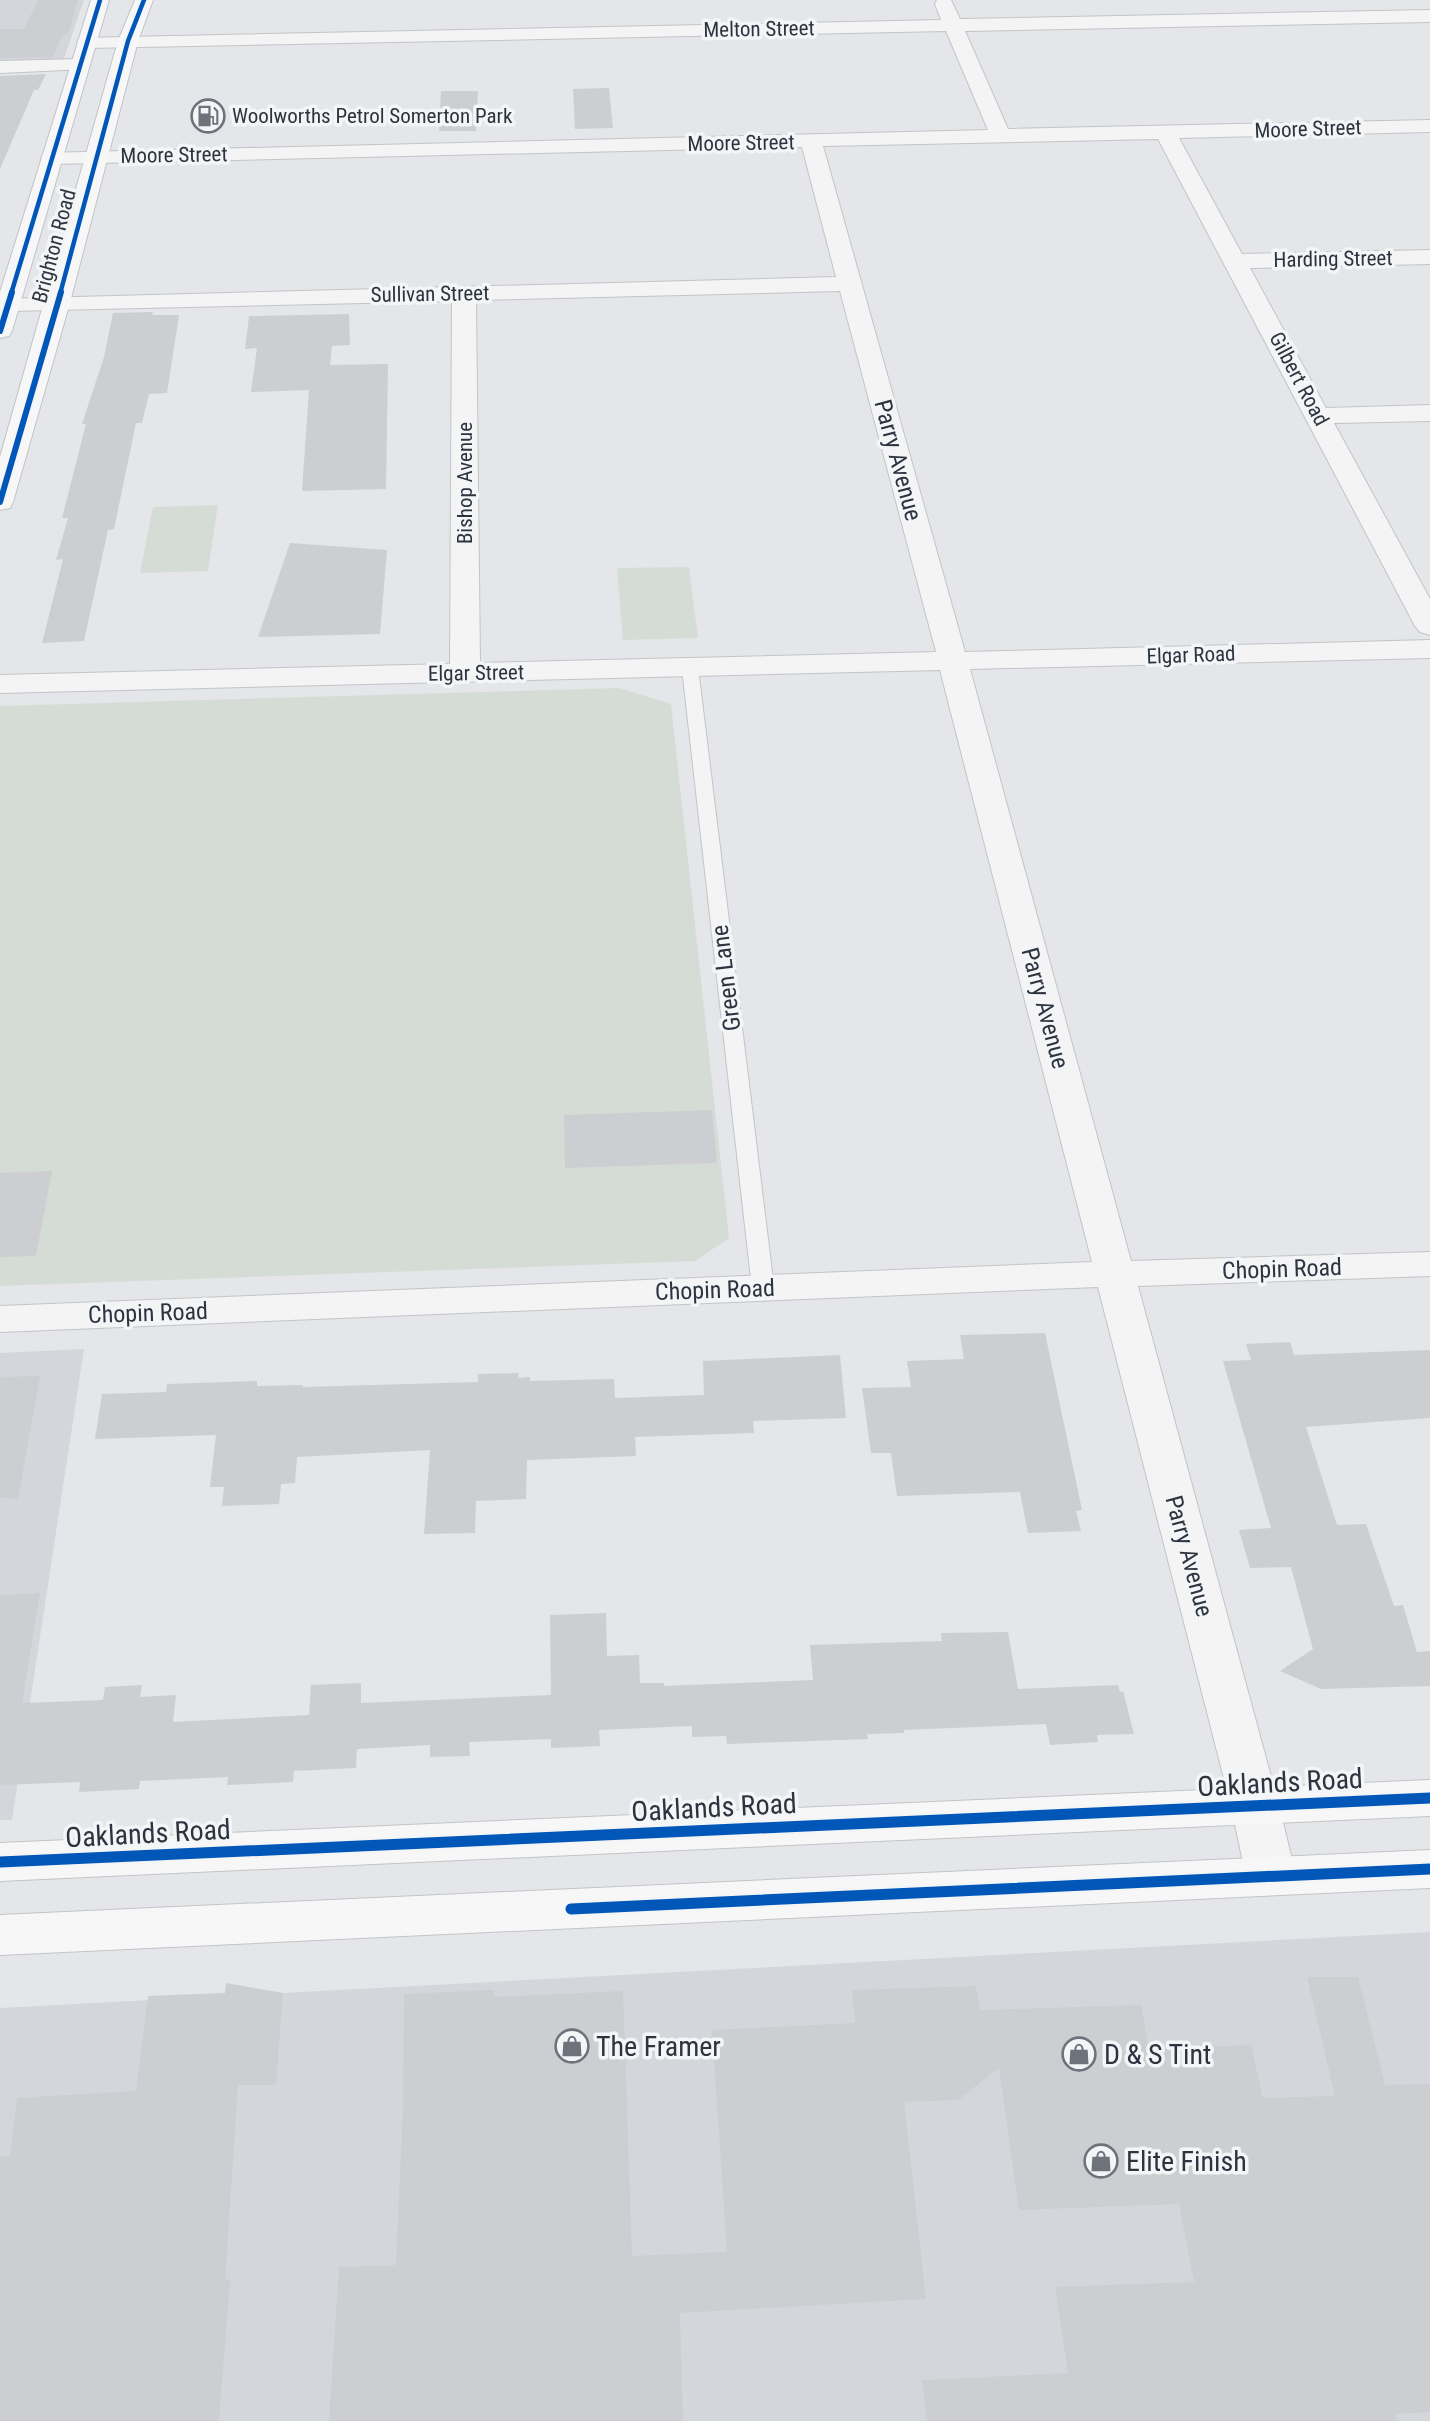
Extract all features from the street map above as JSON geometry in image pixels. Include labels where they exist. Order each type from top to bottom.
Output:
[{"type":"main road","name":"Brighton Road","points":[[0,331],[100,0]]},
{"type":"main road","name":"Brighton Road","points":[[0,502],[58,303],[128,41],[144,0]]},
{"type":"main road","name":"Oaklands Road","points":[[0,1862],[1430,1798]]},
{"type":"main road","points":[[0,1935],[1430,1869]]},
{"type":"street","points":[[943,0],[1001,137]]},
{"type":"street","name":"Melton Street","points":[[87,42],[1430,16]]},
{"type":"street","points":[[0,67],[80,65]]},
{"type":"street","name":"Moore Street","points":[[52,158],[1430,126]]},
{"type":"street","name":"Gilbert Road","points":[[1166,133],[1430,626]]},
{"type":"street","name":"Parry Avenue","points":[[811,141],[953,662],[1255,1806],[1271,1876]]},
{"type":"street","name":"Harding Street","points":[[1236,261],[1430,257]]},
{"type":"street","name":"Sullivan Street","points":[[9,304],[850,284]]},
{"type":"street","name":"Bishop Avenue","points":[[464,293],[466,673]]},
{"type":"street","points":[[1319,416],[1430,413]]},
{"type":"street","name":"Elgar Road","points":[[953,662],[1430,649]]},
{"type":"street","name":"Elgar Street","points":[[0,684],[953,662]]},
{"type":"street","name":"Chopin Road","points":[[0,1319],[1115,1274],[1430,1264]]},
{"type":"lane","name":"Green Lane","points":[[690,668],[763,1289]]},
{"type":"shaded area","points":[[0,0],[84,0],[63,61],[0,62]]},
{"type":"shaded area","points":[[218,505],[208,571],[140,573],[153,507]]},
{"type":"shaded area","points":[[689,567],[698,638],[623,640],[617,568]]},
{"type":"shaded area","points":[[619,688],[671,704],[729,1238],[695,1261],[0,1286],[0,706]]},
{"type":"shaded area","points":[[84,1349],[12,1820],[0,1820],[0,1353]]},
{"type":"shaded area","points":[[1430,1932],[1430,2421],[0,2421],[0,2008]]},
{"type":"building","points":[[38,0],[78,0],[68,34],[62,36],[53,57],[0,58],[0,29],[24,29]]},
{"type":"building","points":[[46,74],[38,90],[34,90],[0,169],[0,76]]},
{"type":"building","points":[[609,88],[613,128],[575,129],[573,89]]},
{"type":"building","points":[[441,91],[478,91],[476,131],[439,131]]},
{"type":"building","points":[[153,312],[152,315],[179,315],[167,393],[149,394],[142,423],[136,423],[114,529],[108,530],[84,641],[42,643],[63,559],[56,560],[68,518],[62,518],[86,424],[82,424],[104,357],[113,313]]},
{"type":"building","points":[[349,314],[350,345],[332,346],[330,365],[388,364],[386,489],[302,491],[309,390],[251,392],[257,348],[245,349],[249,316]]},
{"type":"building","points":[[290,543],[387,550],[380,634],[258,637]]},
{"type":"building","points":[[712,1110],[717,1163],[565,1168],[564,1115]]},
{"type":"building","points":[[52,1171],[36,1256],[0,1257],[0,1173]]},
{"type":"building","points":[[1045,1333],[1082,1510],[1076,1511],[1081,1531],[1028,1533],[1020,1492],[897,1496],[891,1453],[871,1453],[862,1388],[911,1387],[907,1361],[964,1359],[960,1335]]},
{"type":"building","points":[[1290,1342],[1294,1355],[1430,1350],[1430,1418],[1306,1427],[1337,1525],[1366,1524],[1394,1606],[1403,1605],[1417,1652],[1430,1651],[1430,1686],[1321,1689],[1280,1671],[1313,1649],[1291,1567],[1250,1568],[1239,1530],[1271,1528],[1223,1361],[1251,1360],[1246,1344]]},
{"type":"building","points":[[840,1355],[846,1418],[753,1421],[754,1433],[635,1437],[636,1456],[527,1460],[526,1499],[476,1501],[475,1533],[424,1534],[430,1450],[297,1457],[295,1483],[281,1484],[279,1504],[222,1506],[224,1487],[210,1487],[216,1435],[95,1439],[102,1394],[166,1392],[167,1384],[257,1381],[257,1386],[303,1387],[478,1382],[478,1374],[519,1373],[518,1378],[530,1377],[530,1381],[614,1379],[615,1398],[704,1395],[703,1361]]},
{"type":"building","points":[[40,1376],[18,1499],[0,1497],[0,1377]]},
{"type":"building","points":[[40,1593],[22,1703],[103,1700],[105,1687],[142,1685],[140,1697],[176,1695],[173,1722],[309,1715],[311,1685],[361,1683],[361,1703],[551,1695],[550,1615],[606,1613],[607,1656],[639,1655],[640,1683],[664,1683],[664,1686],[813,1680],[810,1645],[942,1641],[941,1633],[1008,1632],[1018,1689],[1118,1685],[1120,1692],[1123,1691],[1134,1734],[1097,1735],[1098,1742],[1050,1745],[1046,1724],[904,1730],[904,1733],[867,1734],[868,1739],[727,1744],[726,1736],[692,1737],[692,1726],[599,1730],[600,1746],[551,1748],[551,1739],[469,1742],[470,1756],[430,1757],[430,1745],[357,1749],[356,1768],[294,1771],[293,1782],[227,1785],[228,1777],[140,1781],[139,1789],[79,1792],[80,1782],[0,1785],[0,1595]]},
{"type":"building","points":[[1307,1977],[1358,1977],[1385,2085],[1430,2084],[1430,2412],[1395,2414],[1397,2421],[927,2421],[922,2380],[1068,2373],[1055,2287],[1194,2282],[1179,2204],[1019,2210],[999,2068],[958,2100],[904,2102],[926,2299],[680,2313],[683,2421],[329,2421],[339,2267],[396,2265],[403,2106],[404,1994],[494,1990],[494,1997],[623,1991],[632,2256],[727,2252],[712,2030],[855,2023],[852,1990],[976,1986],[980,2010],[1141,2005],[1149,2049],[1251,2045],[1263,2098],[1335,2096]]},
{"type":"building","points":[[226,1983],[283,1993],[276,2085],[238,2085],[225,2280],[230,2280],[219,2421],[0,2421],[0,2156],[10,2156],[17,2098],[136,2091],[148,1996],[225,1993]]},
{"type":"cycle path","points":[[0,331],[100,0]]},
{"type":"cycle path","points":[[0,502],[58,302],[128,41],[144,0]]},
{"type":"cycle path","points":[[0,1862],[1430,1798]]},
{"type":"cycle path","points":[[571,1909],[1430,1869]]},
{"type":"place","name":"Woolworths Petrol Somerton Park","points":[[208,116]]},
{"type":"place","name":"The Framer","points":[[572,2046]]},
{"type":"place","name":"D & S Tint","points":[[1079,2054]]},
{"type":"place","name":"Elite Finish","points":[[1101,2161]]}]
